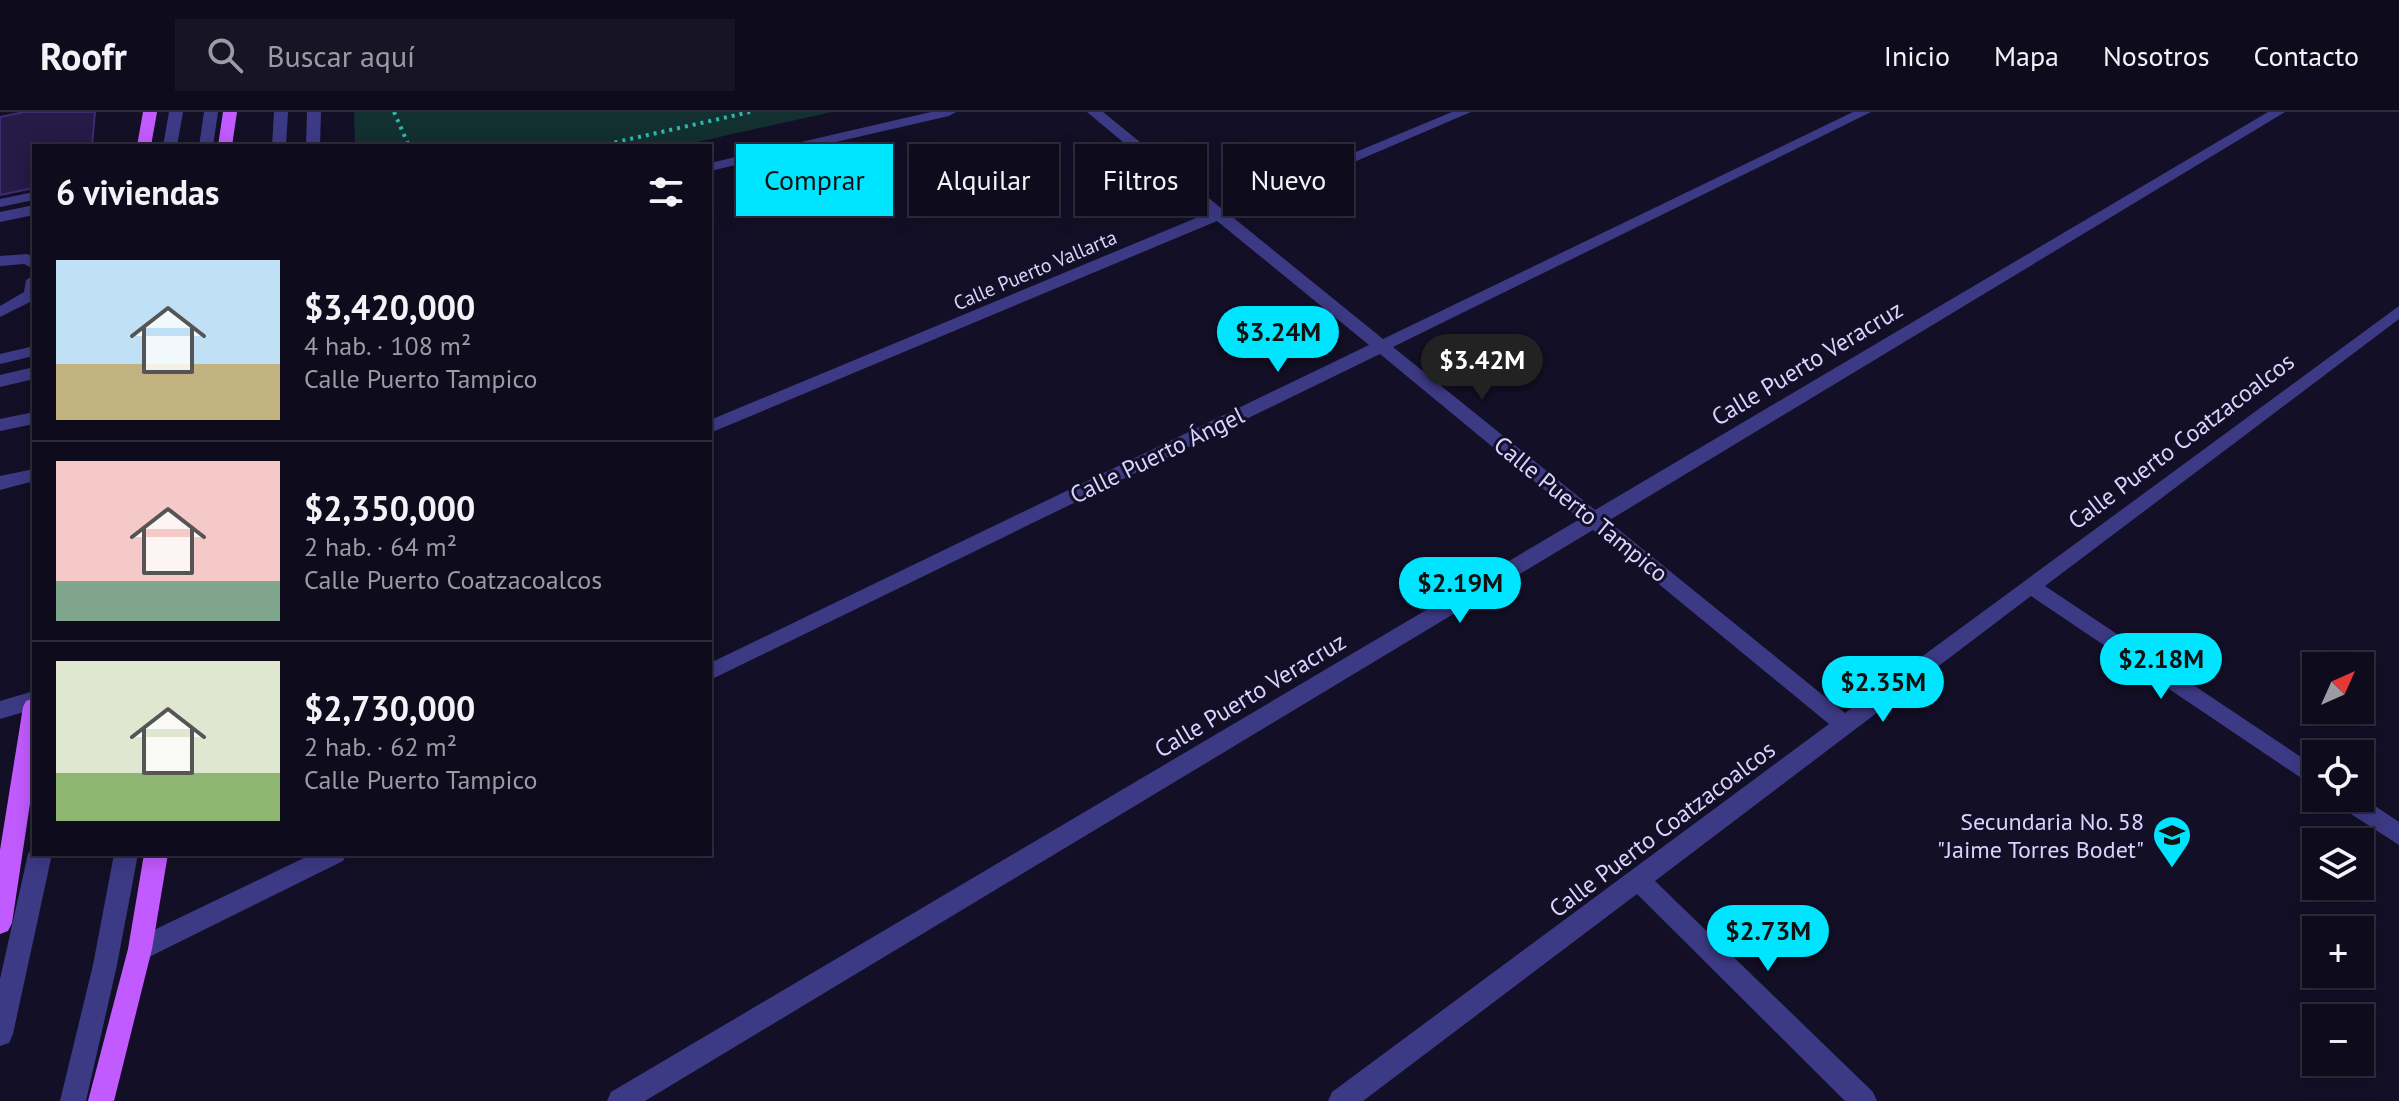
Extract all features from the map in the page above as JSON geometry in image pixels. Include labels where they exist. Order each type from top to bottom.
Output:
[{"type":"main road","points":[[144,144],[150,112]]},
{"type":"main road","points":[[225,144],[230,112]]},
{"type":"main road","points":[[0,923],[32,720]]},
{"type":"main road","points":[[101,1101],[140,949],[156,856]]},
{"type":"street","points":[[170,144],[176,112]]},
{"type":"street","points":[[206,144],[211,112]]},
{"type":"street","points":[[279,144],[281,112]]},
{"type":"street","points":[[313,144],[314,112]]},
{"type":"street","points":[[712,167],[949,112]]},
{"type":"street","name":"Calle Puerto Tampico","points":[[1094,112],[1845,725]]},
{"type":"street","name":"Calle Puerto Vallarta","points":[[712,426],[1464,112]]},
{"type":"street","name":"Calle Puerto Ángel","points":[[712,671],[1864,112]]},
{"type":"street","name":"Calle Puerto Veracruz","points":[[620,1101],[2278,112]]},
{"type":"street","points":[[0,203],[32,196]]},
{"type":"street","points":[[0,217],[32,210]]},
{"type":"street","points":[[0,261],[27,259],[32,263]]},
{"type":"street","points":[[0,312],[32,294]]},
{"type":"street","name":"Calle Puerto Coatzacoalcos","points":[[1341,1101],[2399,311]]},
{"type":"street","points":[[0,359],[32,351]]},
{"type":"street","points":[[0,381],[32,373]]},
{"type":"street","points":[[0,425],[32,418]]},
{"type":"street","points":[[0,483],[32,475]]},
{"type":"street","points":[[2031,586],[2302,770]]},
{"type":"street","points":[[0,710],[32,701]]},
{"type":"street","points":[[2365,812],[2399,835]]},
{"type":"street","points":[[0,1034],[40,856]]},
{"type":"street","points":[[73,1101],[105,965],[126,856]]},
{"type":"street","points":[[140,949],[331,856]]},
{"type":"street","points":[[1638,880],[1864,1101]]},
{"type":"path","points":[[394,112],[408,144]]},
{"type":"path","points":[[608,144],[750,112]]},
{"type":"green space","points":[[354,112],[832,112],[688,144],[355,144]]},
{"type":"building","points":[[24,112],[95,112],[92,144],[32,144],[32,188],[0,195],[0,117]]},
{"type":"place","name":"Secundaria No. 58 \"Jaime Torres Bodet\"","points":[[2172,869]]}]
